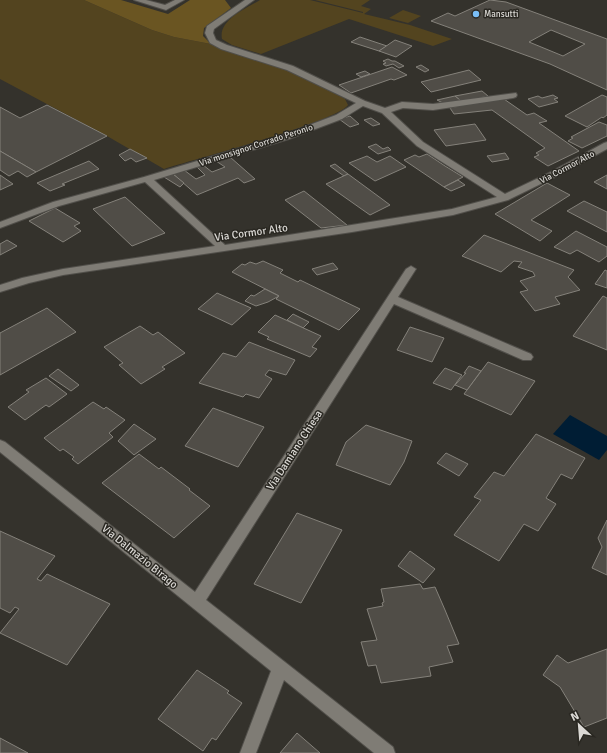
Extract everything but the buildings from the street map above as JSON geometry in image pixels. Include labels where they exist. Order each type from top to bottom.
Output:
[{"type":"street","points":[[138,0],[166,8],[180,0]]},
{"type":"street","points":[[250,0],[210,28],[209,33],[213,41],[224,47],[290,68],[362,103],[385,111],[420,144],[505,198]]},
{"type":"street","points":[[385,111],[402,105],[433,107],[513,95]]},
{"type":"street","name":"Via monsignor Corrado Peronio","points":[[0,225],[56,204],[147,179],[307,129],[339,117],[362,103]]},
{"type":"street","name":"Via Cormor Alto","points":[[0,289],[26,280],[63,272],[414,220],[475,207],[505,198],[554,174],[607,145]]},
{"type":"street","points":[[147,179],[223,248]]},
{"type":"street","name":"Via Damiano Chiesa","points":[[197,602],[411,269]]},
{"type":"street","points":[[392,299],[527,357]]},
{"type":"street","name":"Via Dalmazio Birago","points":[[0,445],[387,753]]},
{"type":"street","points":[[248,753],[280,669],[279,667]]},
{"type":"shaded area","points":[[0,0],[84,0],[152,30],[174,37],[211,44],[286,70],[340,96],[345,99],[348,105],[338,112],[318,121],[164,169],[107,136],[0,79]]},
{"type":"shaded area","points":[[84,0],[121,0],[168,14],[190,0],[225,0],[231,8],[204,28],[203,36],[211,44],[174,37],[152,30]]},
{"type":"shaded area","points":[[260,0],[310,0],[363,13],[315,0],[370,0],[361,6],[371,9],[364,14],[410,25],[452,39],[433,46],[349,19],[261,54],[232,45],[222,39],[224,26],[229,20]]},
{"type":"shaded area","points":[[403,10],[421,16],[408,23],[389,18]]},
{"type":"water","points":[[570,415],[607,436],[607,450],[599,460],[553,434]]},
{"type":"place","name":"Mansutti","points":[[476,14]]}]
